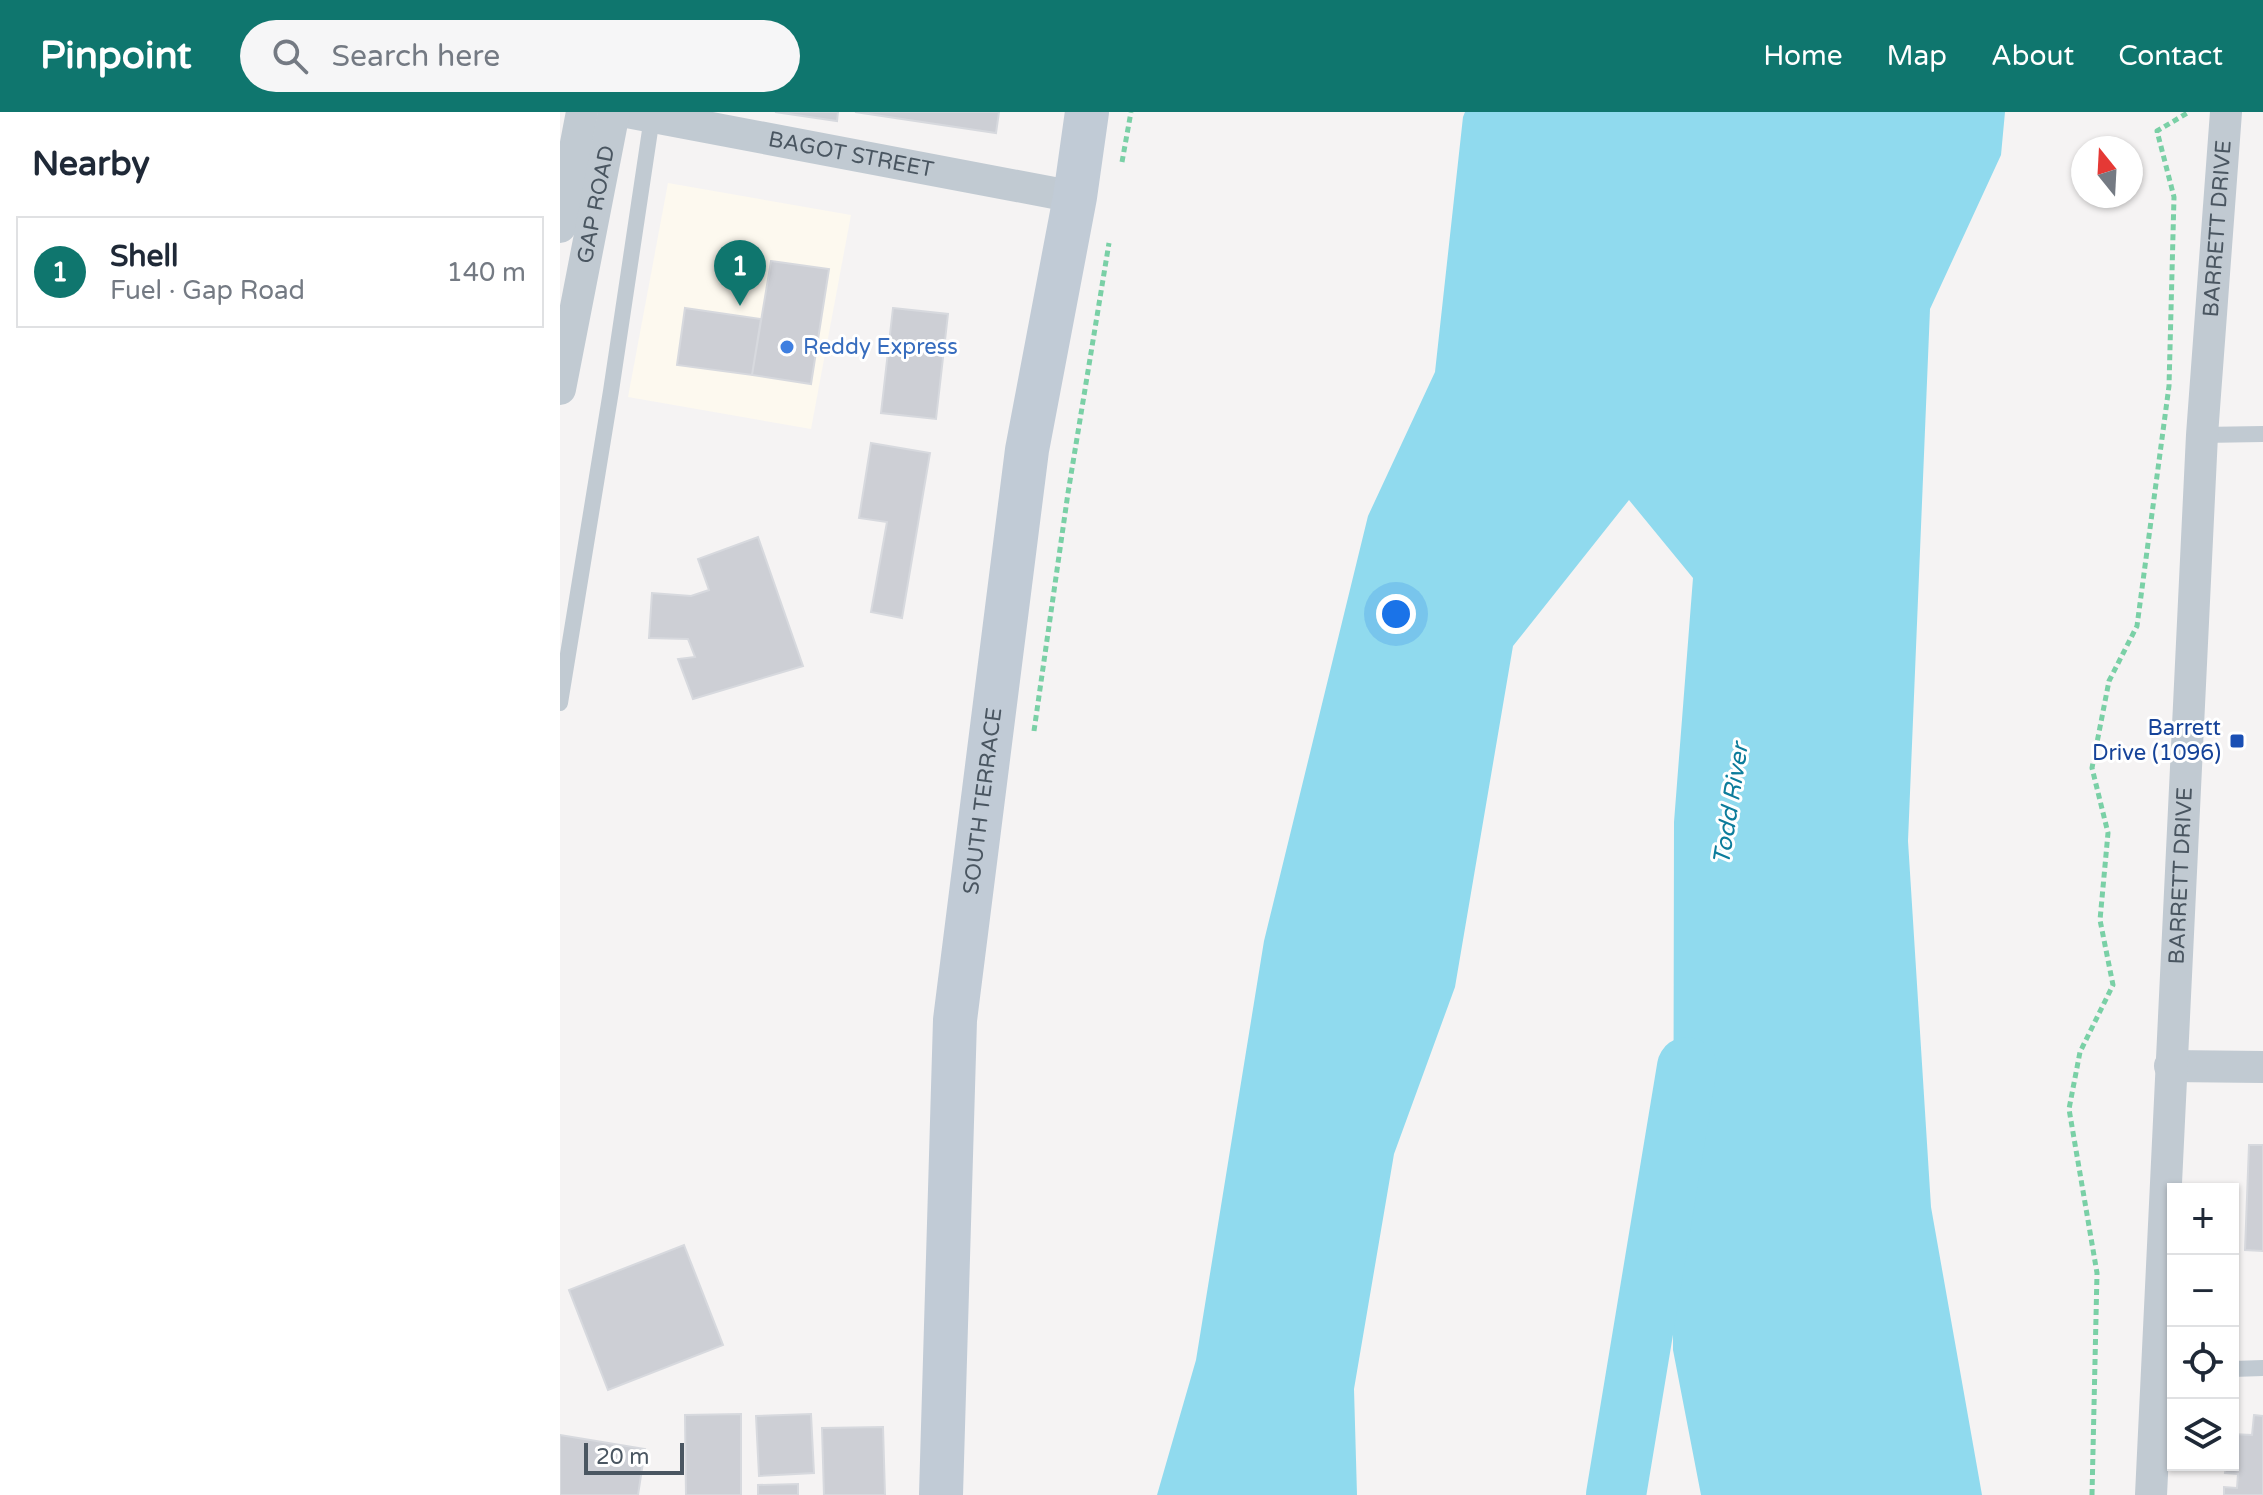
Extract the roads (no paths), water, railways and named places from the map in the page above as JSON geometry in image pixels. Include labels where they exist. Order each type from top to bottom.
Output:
[{"type":"street","name":"GAP ROAD","points":[[560,227],[582,112]]},
{"type":"street","name":"GAP ROAD","points":[[560,389],[614,112]]},
{"type":"street","name":"SOUTH TERRACE","points":[[941,1495],[955,1020],[1027,450],[1075,197],[1087,112]]},
{"type":"street","name":"BARRETT DRIVE","points":[[2151,1495],[2165,1371],[2170,1066],[2202,435],[2226,112]]},
{"type":"street","name":"BAGOT STREET","points":[[640,114],[1075,197]]},
{"type":"street","points":[[2170,1066],[2263,1067]]},
{"type":"lane","points":[[560,703],[611,391],[640,114]]},
{"type":"lane","points":[[2202,435],[2263,434]]},
{"type":"lane","points":[[2239,1369],[2263,1368]]},
{"type":"water","points":[[1465,112],[2005,112],[2001,155],[1930,309],[1908,841],[1931,1207],[1982,1495],[1701,1495],[1673,1350],[1674,822],[1693,578],[1629,500],[1513,646],[1455,987],[1394,1154],[1354,1389],[1357,1495],[1157,1495],[1196,1360],[1264,941],[1368,516],[1435,372]]},
{"type":"waterway","name":"Todd River","points":[[1616,1495],[1687,1067]]},
{"type":"place","name":"Shell","points":[[740,306]]},
{"type":"place","name":"Reddy Express","points":[[787,347]]},
{"type":"place","name":"Barrett Drive (1096)","points":[[2237,741]]}]
